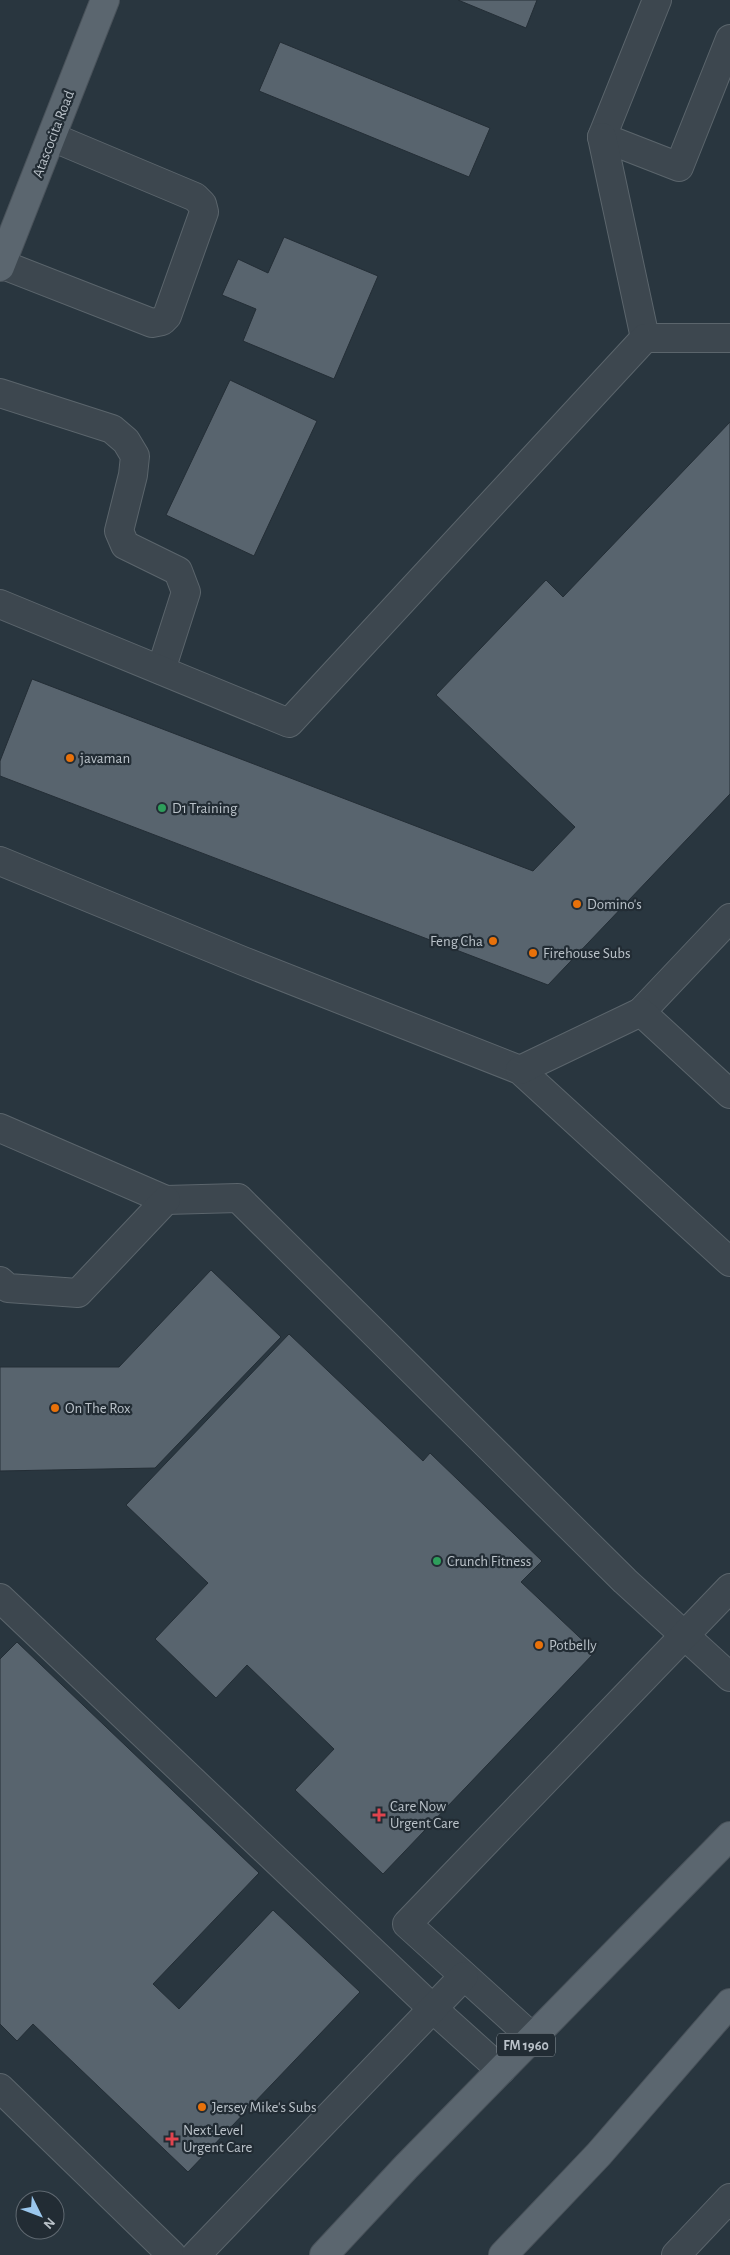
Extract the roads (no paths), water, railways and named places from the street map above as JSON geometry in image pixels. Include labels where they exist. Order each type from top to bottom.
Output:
[{"type":"main road","name":"Atascocita Road","points":[[1,265],[105,0]]},
{"type":"main road","name":"FM 1960","points":[[324,2255],[501,2070],[730,1836]]},
{"type":"main road","points":[[503,2255],[599,2154],[730,2002]]},
{"type":"lane","points":[[646,338],[602,137],[657,0]]},
{"type":"lane","points":[[602,137],[678,167],[729,42]]},
{"type":"lane","points":[[1,265],[152,323],[162,321],[167,316],[204,212],[202,204],[195,197],[52,136]]},
{"type":"lane","points":[[0,604],[289,722],[646,338],[730,338]]},
{"type":"lane","points":[[0,393],[112,429],[126,441],[135,456],[119,531],[125,545],[178,571],[186,592],[161,670]]},
{"type":"lane","points":[[0,861],[243,961],[520,1070],[730,1262]]},
{"type":"lane","points":[[520,1070],[641,1012],[730,918]]},
{"type":"lane","points":[[641,1012],[730,1094]]},
{"type":"lane","points":[[3,1136],[166,1200],[238,1198],[625,1581],[730,1677]]},
{"type":"lane","points":[[0,1281],[8,1288],[78,1293],[166,1200]]},
{"type":"lane","points":[[533,2038],[407,1924],[686,1636],[730,1588]]},
{"type":"lane","points":[[0,1598],[432,2008],[501,2070]]},
{"type":"lane","points":[[196,2255],[464,1976]]},
{"type":"lane","points":[[0,2088],[172,2255]]},
{"type":"lane","points":[[676,2255],[730,2198]]},
{"type":"place","name":"javaman","points":[[70,758]]},
{"type":"place","name":"D1 Training","points":[[162,808]]},
{"type":"place","name":"Domino's","points":[[577,904]]},
{"type":"place","name":"Feng Cha","points":[[493,941]]},
{"type":"place","name":"Firehouse Subs","points":[[533,953]]},
{"type":"place","name":"On The Rox","points":[[55,1408]]},
{"type":"place","name":"Crunch Fitness","points":[[437,1561]]},
{"type":"place","name":"Potbelly","points":[[539,1645]]},
{"type":"place","name":"Care Now Urgent Care","points":[[379,1815]]},
{"type":"place","name":"Jersey Mike's Subs","points":[[202,2107]]},
{"type":"place","name":"Next Level Urgent Care","points":[[172,2139]]}]
